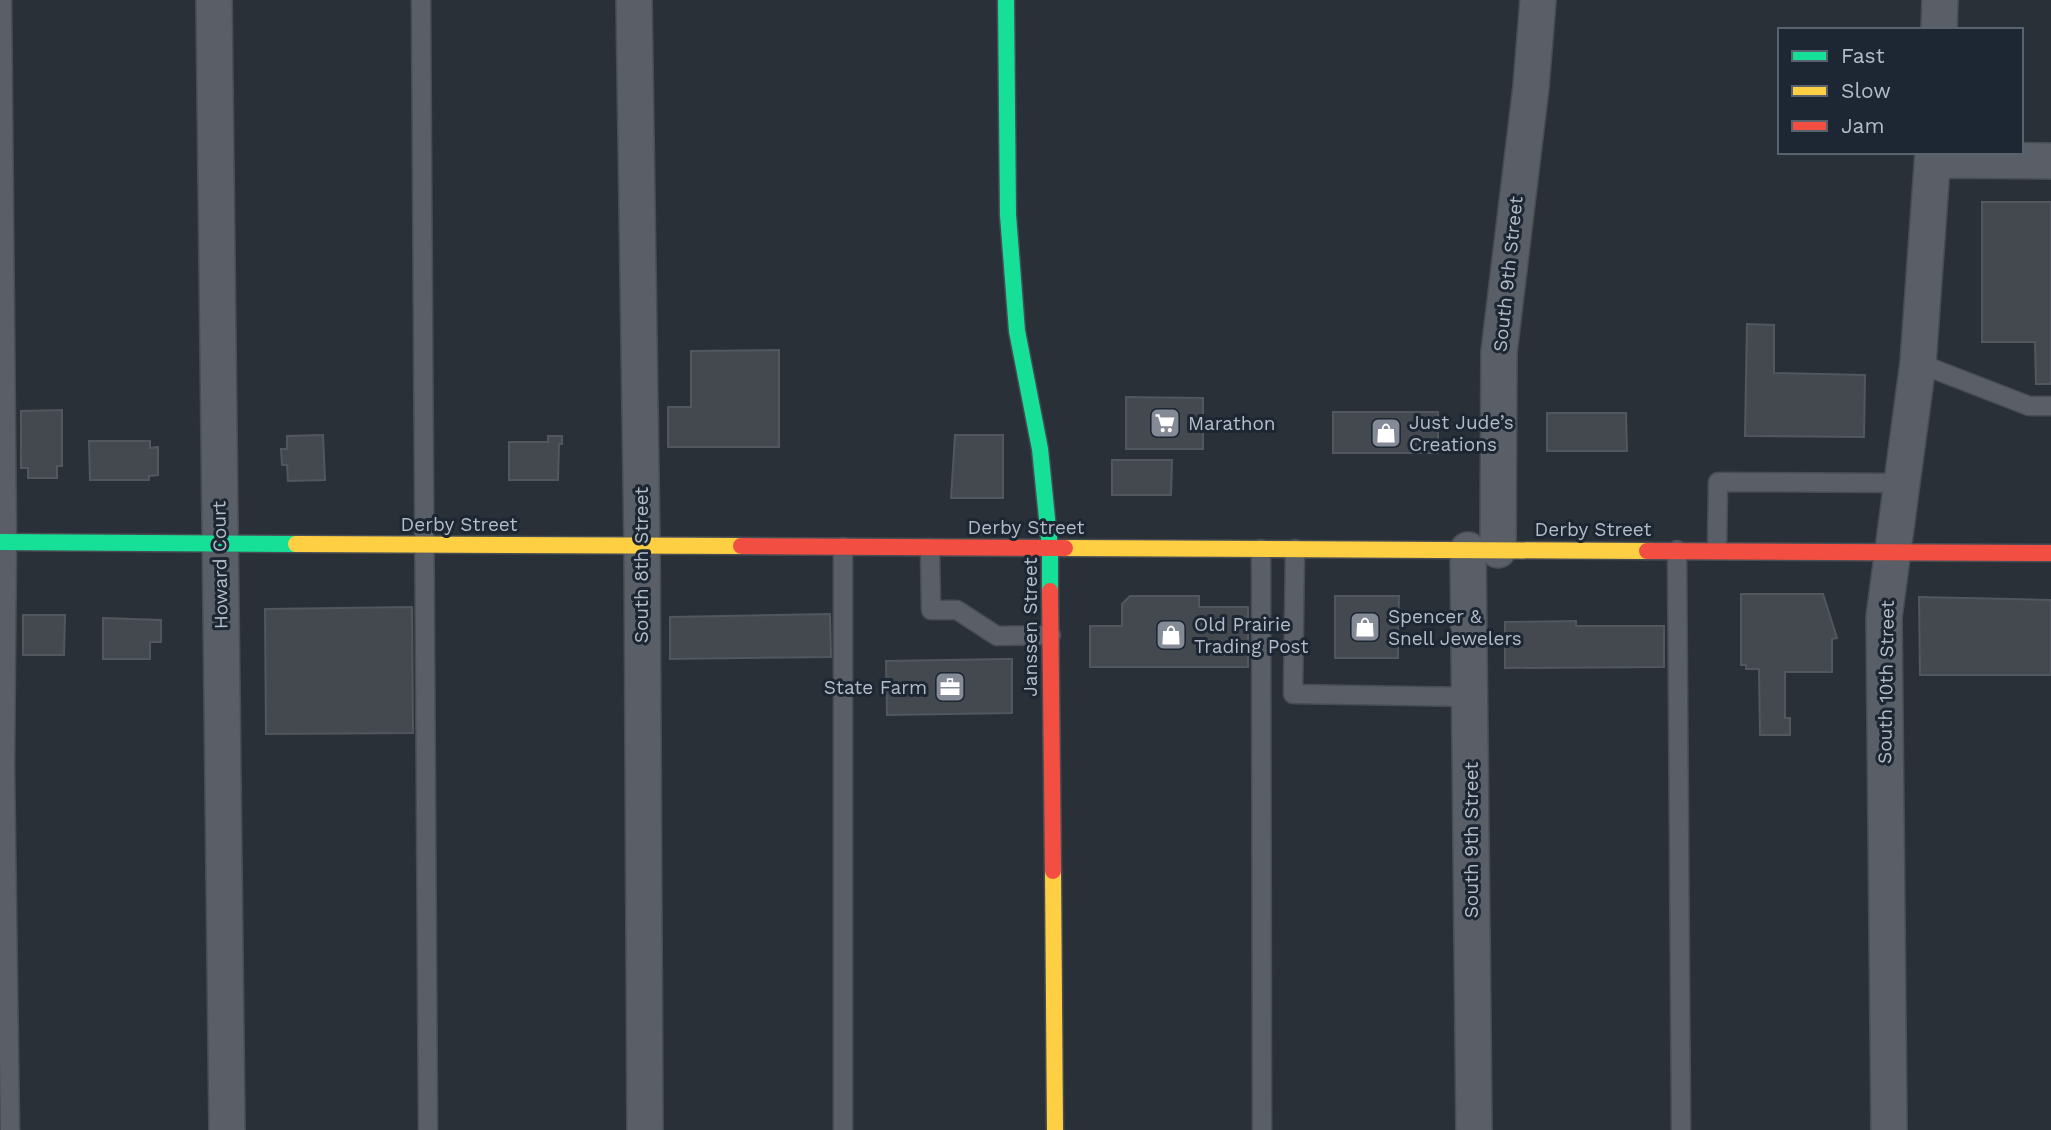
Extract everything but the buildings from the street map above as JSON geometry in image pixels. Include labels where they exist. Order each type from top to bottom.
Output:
[{"type":"main road","name":"Janssen Street","points":[[1006,0],[1008,215],[1014,292],[1025,381],[1040,449],[1050,548],[1055,1130]]},
{"type":"main road","name":"Derby Street","points":[[3,542],[2051,553]]},
{"type":"street","name":"Howard Court","points":[[214,0],[227,1130]]},
{"type":"street","name":"South 8th Street","points":[[634,0],[642,546],[645,1130]]},
{"type":"street","name":"South 9th Street","points":[[1474,1130],[1470,697],[1499,352],[1531,87],[1538,0]]},
{"type":"street","points":[[1939,28],[1940,0]]},
{"type":"street","points":[[1933,156],[2051,161]]},
{"type":"street","name":"South 10th Street","points":[[1889,1130],[1884,617],[1918,363],[1933,156]]},
{"type":"lane","points":[[2,0],[3,542],[10,1130]]},
{"type":"lane","points":[[421,0],[428,1130]]},
{"type":"lane","points":[[1918,363],[2029,406],[2051,406]]},
{"type":"lane","points":[[1717,550],[1718,482],[1904,483]]},
{"type":"lane","points":[[843,547],[843,1130]]},
{"type":"lane","points":[[930,548],[931,610],[957,610],[997,636],[1051,635]]},
{"type":"lane","points":[[1261,549],[1262,1130]]},
{"type":"lane","points":[[1295,549],[1293,694],[1470,697]]},
{"type":"lane","points":[[1677,550],[1681,1130]]},
{"type":"traffic: fast","points":[[1006,0],[1008,215],[1017,331],[1040,449],[1050,548],[1050,591]]},
{"type":"traffic: fast","points":[[0,542],[296,544]]},
{"type":"traffic: slow","points":[[296,544],[741,546]]},
{"type":"traffic: slow","points":[[1065,548],[1647,551]]},
{"type":"traffic: slow","points":[[1053,871],[1055,1130]]},
{"type":"traffic: jam","points":[[741,546],[1065,548]]},
{"type":"traffic: jam","points":[[1647,551],[2051,553]]},
{"type":"traffic: jam","points":[[1050,591],[1053,871]]},
{"type":"place","name":"Marathon","points":[[1165,423]]},
{"type":"place","name":"Just Jude’s Creations","points":[[1386,433]]},
{"type":"place","name":"Spencer & Snell Jewelers","points":[[1365,627]]},
{"type":"place","name":"Old Prairie Trading Post","points":[[1171,635]]},
{"type":"place","name":"State Farm","points":[[950,687]]}]
